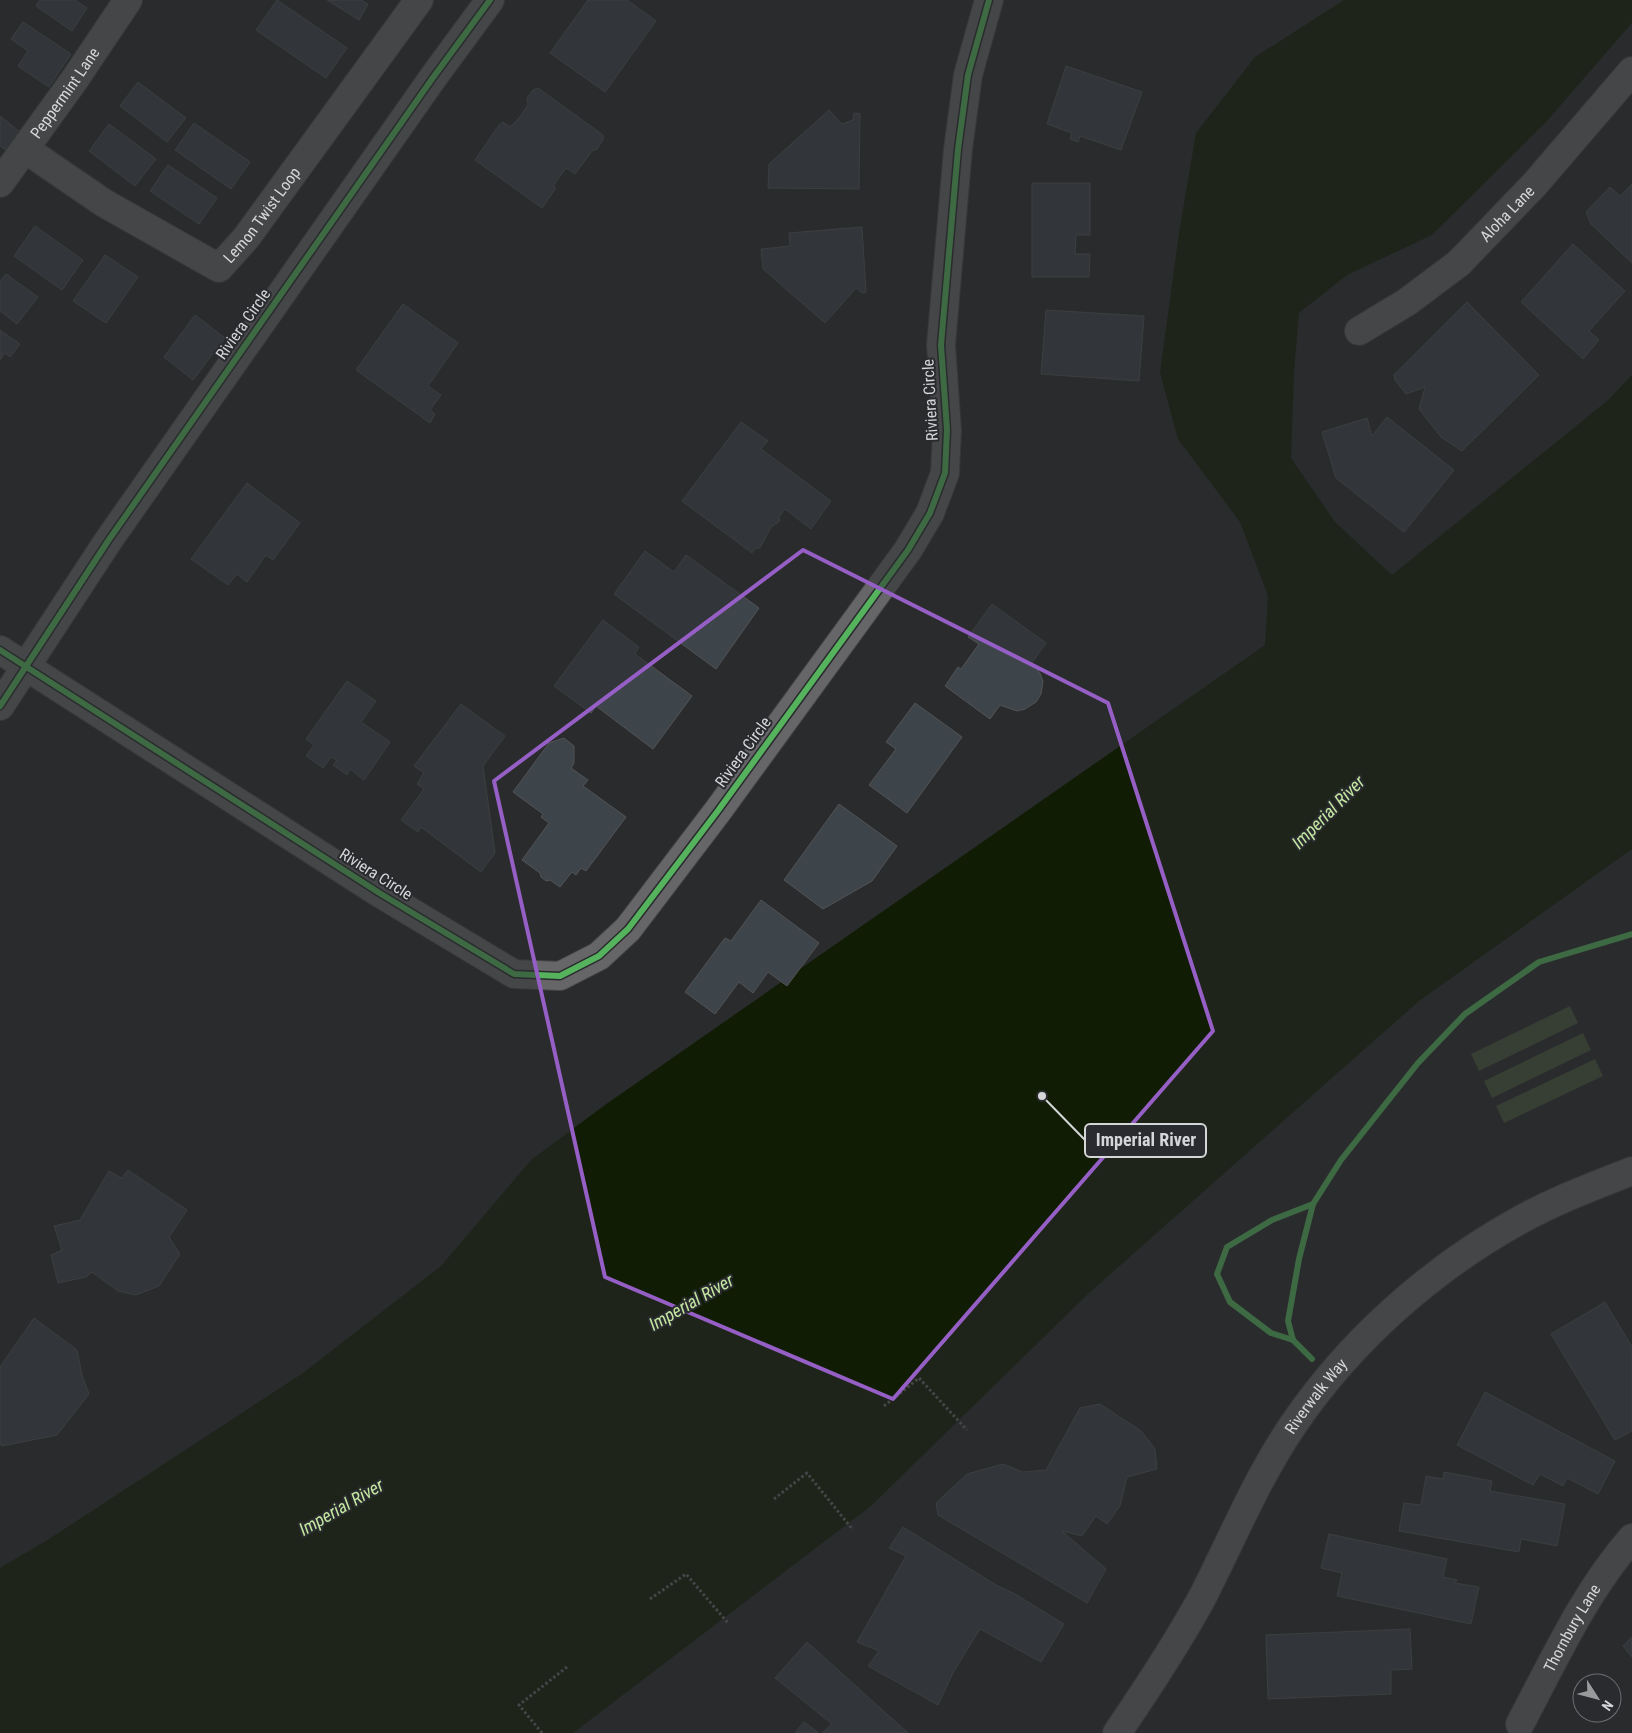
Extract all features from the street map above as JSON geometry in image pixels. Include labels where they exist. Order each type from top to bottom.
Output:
[{"type":"street","name":"Peppermint Lane","points":[[0,184],[128,0]]},
{"type":"street","name":"Lemon Twist Loop","points":[[25,149],[104,203],[219,268],[246,238],[419,0]]},
{"type":"street","name":"Riviera Circle","points":[[0,706],[113,533],[432,79],[490,0]]},
{"type":"street","name":"Riviera Circle","points":[[0,650],[25,668],[381,894],[514,974],[560,976],[599,956],[628,929],[717,812],[908,550],[930,513],[944,473],[947,430],[941,345],[958,149],[968,75],[989,0]]},
{"type":"street","name":"Aloha Lane","points":[[1359,331],[1406,302],[1459,263],[1534,185],[1632,71]]},
{"type":"street","name":"Riverwalk Way","points":[[1116,1733],[1155,1678],[1202,1598],[1272,1459],[1294,1424],[1344,1360],[1372,1331],[1441,1271],[1480,1244],[1563,1198],[1632,1171]]},
{"type":"street","name":"Thornbury Lane","points":[[1520,1724],[1578,1614],[1610,1563],[1632,1538]]},
{"type":"path","points":[[884,1406],[919,1378],[967,1430]]},
{"type":"path","points":[[774,1499],[807,1473],[852,1530]]},
{"type":"path","points":[[650,1599],[686,1574],[728,1624]]},
{"type":"path","points":[[542,1733],[519,1705],[567,1667]]},
{"type":"highlighted area","points":[[803,550],[1108,703],[1213,1031],[893,1399],[605,1277],[494,781]]},
{"type":"shaded area","points":[[1570,1006],[1578,1023],[1479,1071],[1471,1054]]},
{"type":"shaded area","points":[[1583,1033],[1591,1050],[1492,1098],[1484,1081]]},
{"type":"shaded area","points":[[1595,1059],[1603,1076],[1504,1123],[1496,1106]]},
{"type":"water","points":[[1344,0],[1632,0],[1632,23],[1546,122],[1432,235],[1347,275],[1299,313],[1294,373],[1291,458],[1335,522],[1392,575],[1607,401],[1632,375],[1632,849],[1419,1001],[1089,1293],[871,1506],[573,1733],[0,1733],[0,1568],[49,1539],[303,1373],[441,1266],[531,1160],[605,1105],[1265,645],[1268,596],[1240,522],[1178,439],[1160,373],[1179,233],[1196,133],[1255,57]]},
{"type":"building","points":[[40,0],[75,0],[87,8],[72,31],[36,6]]},
{"type":"building","points":[[277,0],[347,48],[326,78],[256,30]]},
{"type":"building","points":[[327,0],[361,0],[368,4],[359,20]]},
{"type":"building","points":[[588,0],[627,0],[656,21],[605,92],[550,53]]},
{"type":"building","points":[[23,22],[71,54],[49,87],[18,66],[28,51],[11,39]]},
{"type":"building","points":[[1066,66],[1142,92],[1121,150],[1080,136],[1078,142],[1070,139],[1072,133],[1047,124]]},
{"type":"building","points":[[138,82],[186,118],[167,142],[120,106]]},
{"type":"building","points":[[538,88],[603,135],[603,140],[597,149],[592,151],[575,174],[566,168],[553,186],[556,188],[542,208],[475,160],[499,125],[503,122],[510,127],[519,118],[528,105],[527,98],[533,90]]},
{"type":"building","points":[[829,110],[842,124],[853,120],[854,113],[860,114],[859,189],[768,188],[769,164]]},
{"type":"building","points":[[0,116],[25,136],[11,154],[0,146]]},
{"type":"building","points":[[194,123],[250,162],[231,189],[175,150]]},
{"type":"building","points":[[109,124],[156,159],[135,186],[89,151]]},
{"type":"building","points":[[168,165],[217,198],[199,224],[150,191]]},
{"type":"building","points":[[1032,183],[1090,183],[1090,235],[1076,235],[1075,254],[1090,254],[1089,277],[1032,277]]},
{"type":"building","points":[[1632,184],[1632,263],[1591,224],[1586,212],[1610,187],[1620,196]]},
{"type":"building","points":[[35,226],[83,260],[62,290],[14,256]]},
{"type":"building","points":[[862,227],[866,292],[862,293],[856,288],[825,323],[763,269],[761,249],[790,246],[789,233]]},
{"type":"building","points":[[1573,244],[1625,291],[1589,331],[1599,340],[1583,359],[1521,302]]},
{"type":"building","points":[[105,255],[138,277],[106,323],[73,301]]},
{"type":"building","points":[[6,274],[38,297],[17,324],[0,311],[0,281]]},
{"type":"building","points":[[1467,302],[1539,375],[1462,451],[1441,437],[1419,409],[1425,387],[1406,394],[1395,380],[1394,375]]},
{"type":"building","points":[[403,304],[458,343],[428,386],[441,395],[430,410],[435,414],[430,423],[356,370]]},
{"type":"building","points":[[1046,310],[1144,316],[1139,381],[1041,374]]},
{"type":"building","points":[[195,315],[225,338],[193,380],[164,357]]},
{"type":"building","points":[[0,330],[20,344],[10,357],[5,353],[0,360]]},
{"type":"building","points":[[1387,417],[1454,470],[1404,532],[1336,478],[1322,432],[1367,418],[1372,436]]},
{"type":"building","points":[[741,422],[768,441],[761,449],[831,501],[811,529],[785,509],[779,517],[780,521],[771,527],[760,548],[756,548],[752,553],[682,501]]},
{"type":"building","points":[[247,483],[300,523],[273,560],[266,555],[247,582],[237,574],[228,585],[191,559]]},
{"type":"building","points":[[645,551],[674,572],[686,555],[759,608],[716,669],[614,594]]},
{"type":"building","points":[[992,604],[1046,643],[1032,663],[1040,673],[1043,681],[1041,694],[1036,702],[1025,709],[1017,711],[1000,705],[990,719],[945,686],[958,667],[961,669],[979,644],[968,637]]},
{"type":"building","points":[[603,620],[639,647],[635,654],[692,696],[653,749],[596,706],[591,713],[554,686]]},
{"type":"building","points":[[347,681],[376,701],[361,722],[390,742],[364,780],[350,769],[347,775],[333,765],[337,760],[331,757],[323,768],[306,756],[314,745],[306,739]]},
{"type":"building","points":[[915,703],[962,737],[907,813],[869,785],[896,749],[886,742]]},
{"type":"building","points":[[461,704],[505,736],[483,766],[495,853],[481,872],[421,827],[418,832],[401,820],[424,789],[417,784],[424,773],[414,766]]},
{"type":"building","points":[[564,738],[574,746],[574,763],[571,768],[588,780],[583,786],[626,817],[586,871],[581,868],[576,875],[572,872],[560,887],[550,880],[546,881],[541,877],[540,873],[522,860],[549,823],[541,817],[543,814],[513,792],[549,743]]},
{"type":"building","points":[[839,804],[897,846],[872,881],[823,909],[784,880]]},
{"type":"building","points":[[761,900],[819,943],[787,986],[768,972],[753,993],[739,982],[715,1014],[685,992],[725,938],[731,941]]},
{"type":"building","points":[[128,1170],[187,1210],[169,1237],[180,1254],[159,1286],[136,1295],[118,1291],[92,1272],[86,1277],[58,1283],[51,1255],[62,1250],[54,1226],[80,1220],[109,1171],[122,1178]]},
{"type":"building","points":[[1605,1302],[1632,1347],[1632,1431],[1615,1440],[1551,1334]]},
{"type":"building","points":[[34,1318],[77,1350],[82,1375],[89,1394],[57,1435],[2,1446],[0,1444],[0,1367]]},
{"type":"building","points":[[1485,1392],[1615,1461],[1598,1494],[1567,1478],[1563,1486],[1540,1474],[1533,1485],[1457,1445]]},
{"type":"building","points":[[1100,1404],[1141,1431],[1155,1449],[1157,1469],[1127,1477],[1120,1506],[1107,1524],[1096,1516],[1082,1536],[1062,1531],[1106,1569],[1087,1603],[938,1515],[936,1503],[967,1474],[1003,1464],[1023,1472],[1046,1470],[1080,1408]]},
{"type":"building","points":[[1444,1472],[1492,1481],[1490,1491],[1565,1504],[1557,1546],[1521,1539],[1519,1552],[1399,1531],[1404,1503],[1421,1505],[1426,1476],[1443,1479]]},
{"type":"building","points":[[903,1527],[996,1585],[1015,1594],[1064,1624],[1041,1662],[980,1629],[954,1671],[938,1705],[868,1666],[879,1651],[857,1642],[906,1556],[889,1548]]},
{"type":"building","points":[[1329,1534],[1447,1559],[1443,1577],[1457,1580],[1455,1583],[1479,1587],[1471,1624],[1337,1596],[1342,1573],[1321,1568]]},
{"type":"building","points":[[1410,1629],[1412,1669],[1391,1670],[1391,1694],[1268,1699],[1266,1635]]},
{"type":"building","points":[[1632,1637],[1632,1657],[1623,1646]]},
{"type":"building","points":[[807,1642],[908,1733],[822,1733],[832,1724],[775,1678]]},
{"type":"building","points":[[804,1722],[819,1733],[795,1733]]},
{"type":"cycle path","points":[[0,706],[108,541],[432,79],[490,0]]},
{"type":"cycle path","points":[[0,650],[381,894],[514,974],[560,976],[599,956],[628,929],[717,812],[908,550],[930,513],[945,473],[947,430],[941,345],[958,149],[968,75],[989,0]]},
{"type":"cycle path","points":[[1312,1359],[1293,1340],[1288,1321],[1299,1259],[1313,1204],[1341,1160],[1418,1063],[1465,1014],[1539,962],[1632,934]]},
{"type":"cycle path","points":[[1293,1340],[1271,1333],[1230,1302],[1217,1274],[1227,1247],[1272,1220],[1313,1204]]},
{"type":"place","name":"Imperial River","points":[[1042,1096]]}]
